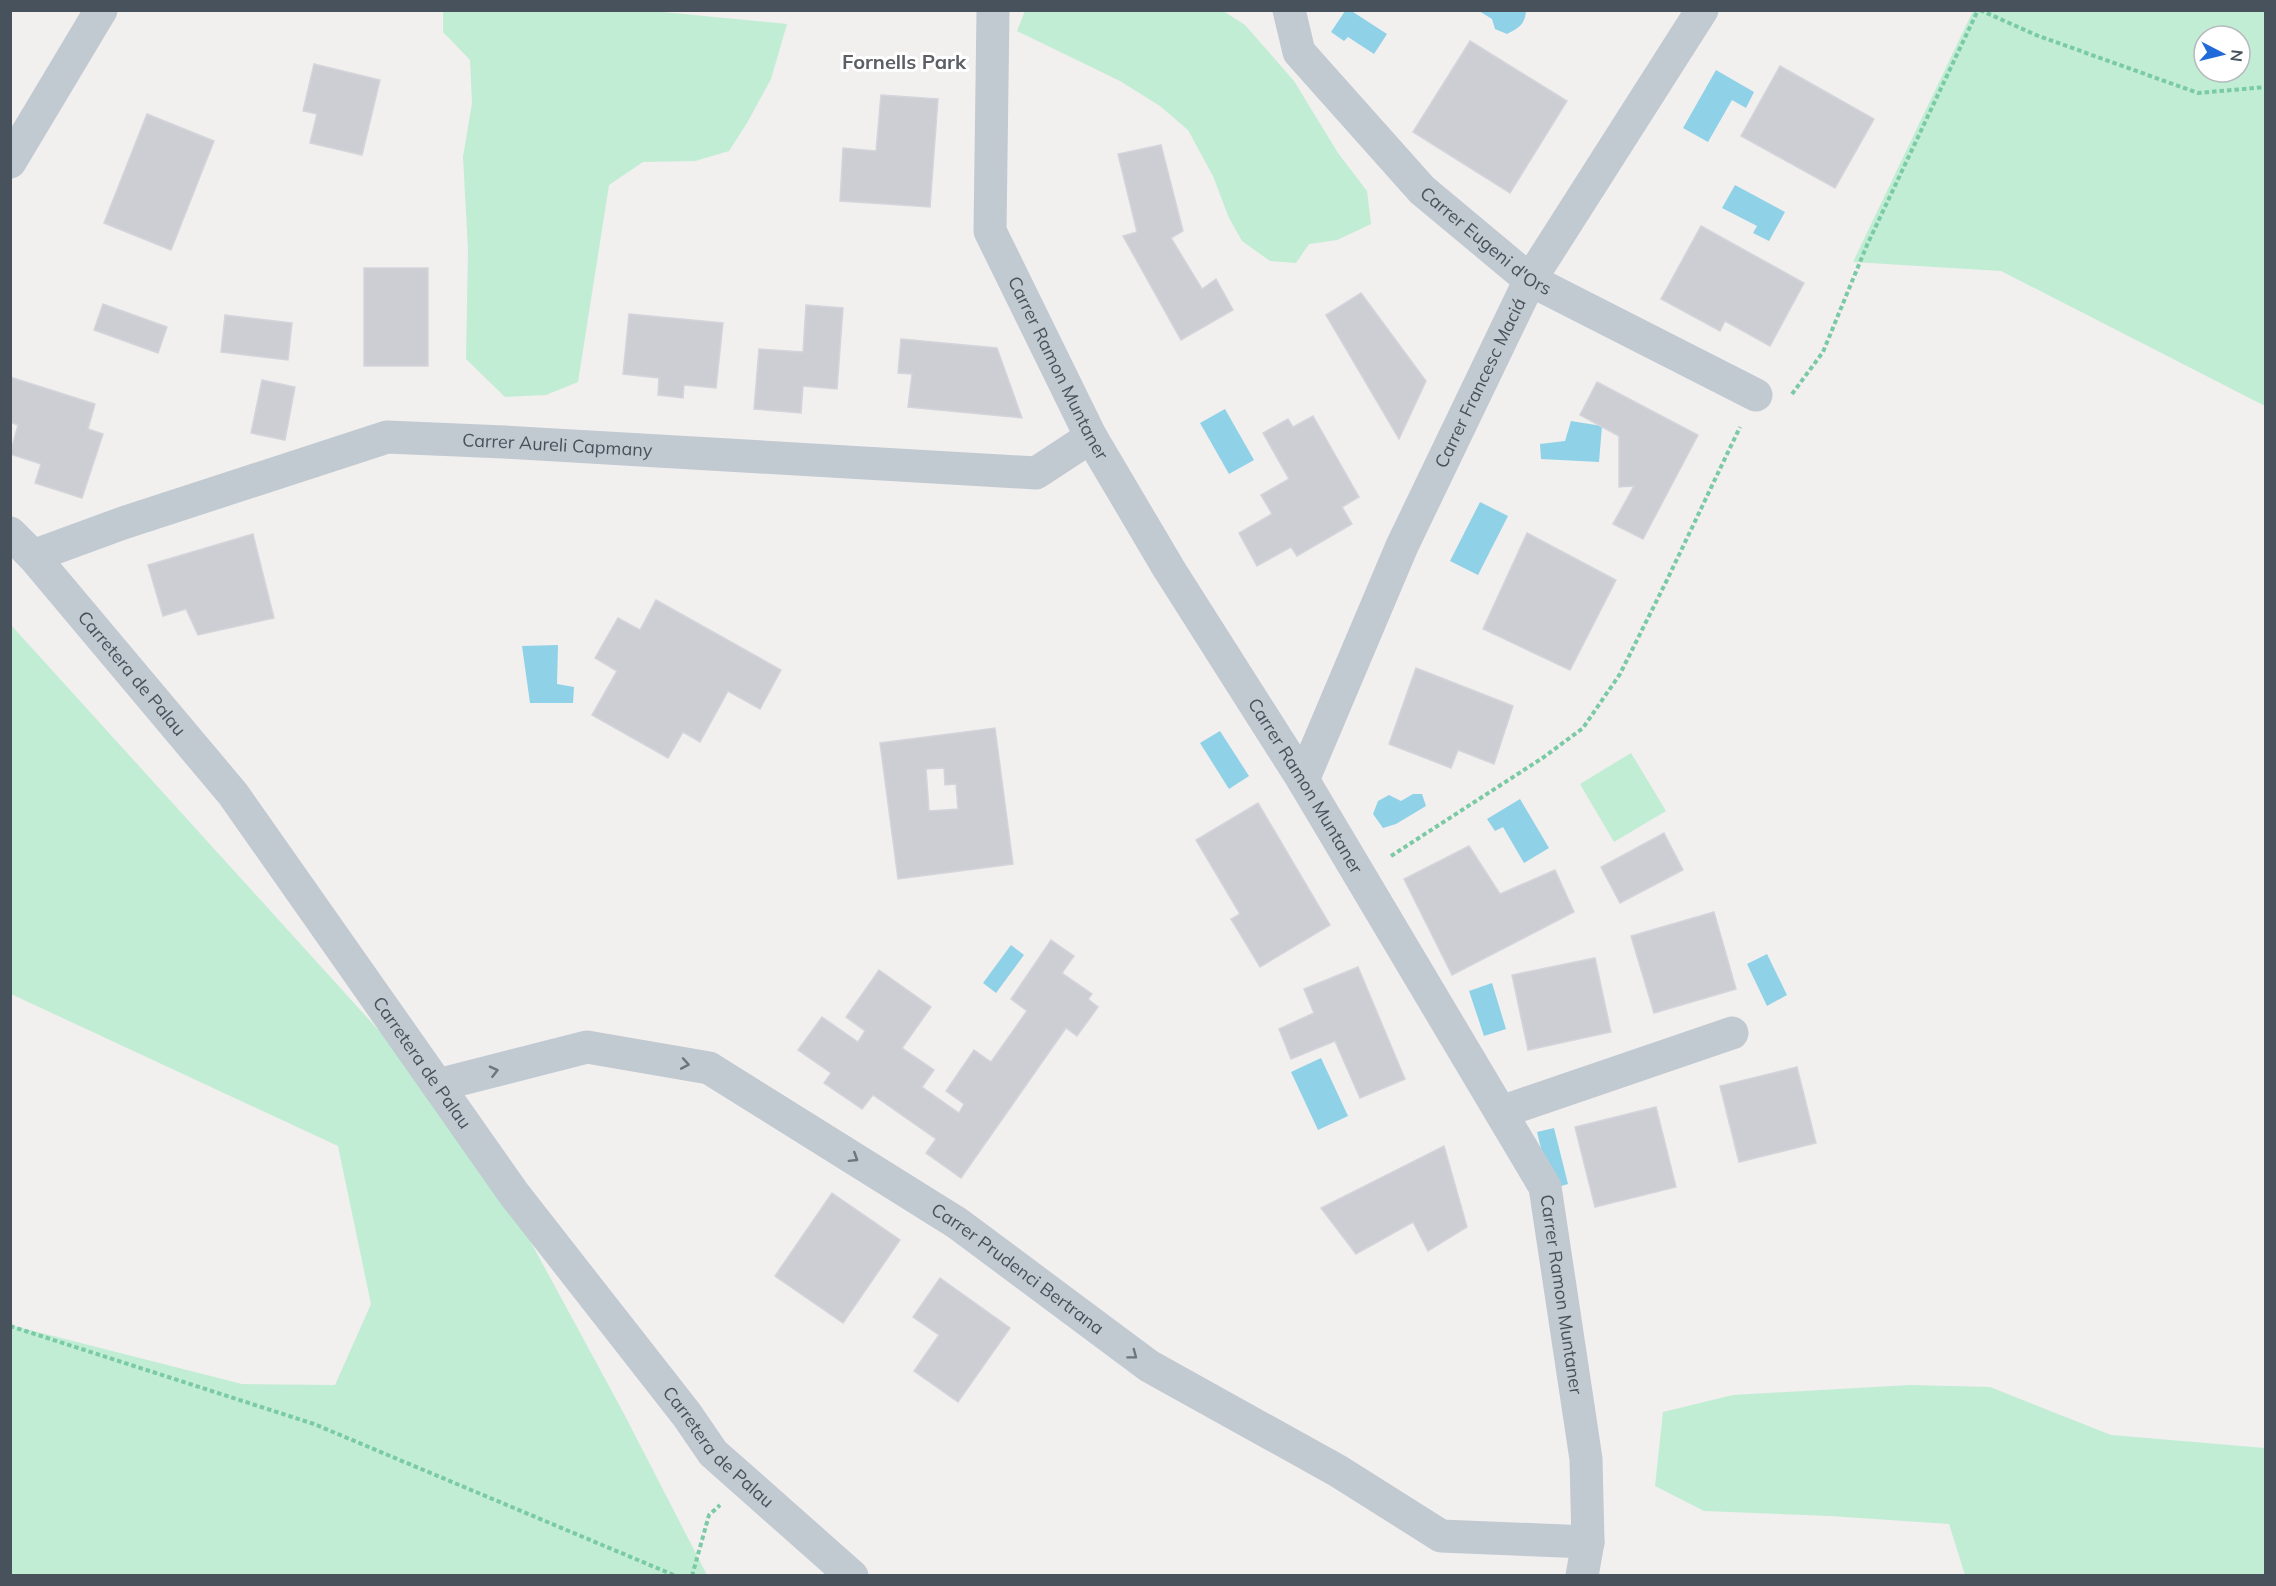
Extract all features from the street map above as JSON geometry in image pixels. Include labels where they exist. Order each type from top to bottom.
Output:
[{"type":"street","points":[[10,162],[101,10]]},
{"type":"street","name":"Carrer Ramon Muntaner","points":[[993,10],[990,231],[1091,437],[1169,569],[1303,780],[1545,1187],[1586,1459],[1588,1542],[1582,1575]]},
{"type":"street","name":"Carrer Eugeni d'Ors","points":[[1289,10],[1299,52],[1422,190],[1530,280],[1756,395]]},
{"type":"street","name":"Carrer Francesc Maciá","points":[[1303,780],[1402,546],[1530,280],[1702,10]]},
{"type":"street","name":"Carrer Aureli Capmany","points":[[33,556],[123,523],[387,437],[1036,473],[1091,437]]},
{"type":"street","name":"Carretera de Palau","points":[[10,533],[33,556],[233,794],[514,1194],[687,1415],[713,1453],[852,1575]]},
{"type":"street","points":[[1501,1112],[1732,1032]]},
{"type":"street","name":"Carrer Prudenci Bertrana","points":[[438,1085],[587,1047],[709,1068],[957,1223],[1149,1366],[1338,1471],[1441,1536],[1588,1542]]},
{"type":"path","points":[[1360,875],[1528,767],[1583,728],[1620,674],[1756,395],[1789,398],[1823,352],[1867,245],[1979,10],[2036,35],[2198,93],[2265,87]]},
{"type":"path","points":[[10,1326],[314,1424],[676,1575]]},
{"type":"path","points":[[692,1575],[709,1515],[745,1481]]},
{"type":"green space","points":[[443,10],[642,10],[787,24],[771,79],[729,151],[695,161],[643,162],[609,185],[578,382],[546,395],[505,397],[466,359],[468,249],[463,157],[472,103],[470,60],[443,32]]},
{"type":"green space","points":[[1025,11],[1223,11],[1245,25],[1294,81],[1338,153],[1367,191],[1371,224],[1337,240],[1309,244],[1296,263],[1270,261],[1242,241],[1229,218],[1213,176],[1188,130],[1160,106],[1120,81],[1017,31]]},
{"type":"green space","points":[[1973,11],[2265,11],[2265,406],[2001,271],[1853,262]]},
{"type":"green space","points":[[11,625],[471,1132],[622,1410],[707,1575],[11,1575],[10,1325],[242,1384],[335,1385],[371,1304],[338,1146],[11,994]]},
{"type":"green space","points":[[1631,753],[1666,811],[1614,842],[1580,784]]},
{"type":"green space","points":[[1910,1385],[1990,1387],[2111,1435],[2265,1448],[2265,1575],[1965,1575],[1949,1524],[1704,1511],[1655,1486],[1663,1412],[1733,1395]]},
{"type":"water","points":[[1350,10],[1387,34],[1374,54],[1348,37],[1344,41],[1331,32],[1345,11]]},
{"type":"water","points":[[1479,11],[1526,11],[1521,25],[1507,34],[1495,29],[1492,19]]},
{"type":"water","points":[[1716,70],[1754,92],[1746,108],[1732,100],[1708,142],[1683,128]]},
{"type":"water","points":[[1735,185],[1785,212],[1769,241],[1753,233],[1757,226],[1722,208]]},
{"type":"water","points":[[1225,409],[1254,460],[1229,474],[1200,423]]},
{"type":"water","points":[[1571,421],[1602,426],[1599,462],[1541,459],[1540,444],[1565,441]]},
{"type":"water","points":[[1480,502],[1508,516],[1478,575],[1450,561]]},
{"type":"water","points":[[558,645],[557,684],[574,687],[573,703],[530,703],[522,646]]},
{"type":"water","points":[[1220,731],[1249,776],[1229,789],[1200,743]]},
{"type":"water","points":[[1413,794],[1422,794],[1426,806],[1396,824],[1383,828],[1373,814],[1378,801],[1389,795],[1401,801]]},
{"type":"water","points":[[1520,799],[1549,848],[1524,863],[1503,827],[1495,831],[1487,819]]},
{"type":"water","points":[[1011,945],[1024,955],[996,993],[983,983]]},
{"type":"water","points":[[1767,954],[1787,995],[1767,1006],[1747,964]]},
{"type":"water","points":[[1492,983],[1506,1029],[1484,1036],[1469,991]]},
{"type":"water","points":[[1321,1058],[1348,1116],[1318,1130],[1291,1072]]},
{"type":"water","points":[[1554,1128],[1568,1184],[1551,1189],[1537,1132]]},
{"type":"building","points":[[1470,41],[1567,101],[1510,193],[1413,132]]},
{"type":"building","points":[[314,64],[380,80],[362,155],[310,143],[317,114],[303,111]]},
{"type":"building","points":[[1780,66],[1874,119],[1835,188],[1741,136]]},
{"type":"building","points":[[881,95],[938,99],[930,207],[840,201],[843,148],[876,151]]},
{"type":"building","points":[[147,114],[214,141],[171,250],[104,223]]},
{"type":"building","points":[[1161,145],[1183,231],[1171,238],[1202,289],[1216,279],[1233,310],[1181,340],[1123,236],[1137,232],[1118,154]]},
{"type":"building","points":[[1701,226],[1804,283],[1770,346],[1725,321],[1720,331],[1661,299]]},
{"type":"building","points":[[364,268],[428,268],[428,366],[364,366]]},
{"type":"building","points":[[1361,293],[1426,381],[1399,439],[1326,315]]},
{"type":"building","points":[[103,304],[167,327],[158,353],[94,330]]},
{"type":"building","points":[[806,305],[843,308],[837,389],[803,386],[801,413],[754,409],[759,349],[803,352]]},
{"type":"building","points":[[629,314],[723,323],[716,388],[684,385],[683,398],[658,395],[659,378],[623,374]]},
{"type":"building","points":[[225,315],[292,323],[288,360],[221,352]]},
{"type":"building","points":[[901,339],[997,348],[1022,418],[908,407],[912,374],[898,373]]},
{"type":"building","points":[[10,377],[95,404],[88,429],[103,434],[82,498],[35,483],[41,464],[10,454],[18,425],[10,422]]},
{"type":"building","points":[[262,380],[295,387],[285,440],[251,433]]},
{"type":"building","points":[[1597,382],[1698,435],[1643,539],[1613,524],[1634,486],[1619,487],[1619,436],[1580,415]]},
{"type":"building","points":[[1313,416],[1359,497],[1342,507],[1352,524],[1297,556],[1291,547],[1257,566],[1239,533],[1272,514],[1261,495],[1289,479],[1263,433],[1288,419],[1293,427]]},
{"type":"building","points":[[1527,533],[1616,580],[1570,670],[1483,629]]},
{"type":"building","points":[[253,534],[274,618],[198,635],[186,609],[163,616],[148,565]]},
{"type":"building","points":[[656,600],[781,670],[760,709],[728,691],[700,742],[683,732],[668,758],[592,715],[617,671],[595,658],[618,618],[640,630]]},
{"type":"building","points":[[1416,668],[1513,706],[1494,764],[1458,750],[1451,768],[1389,744]]},
{"type":"building","points":[[995,728],[1013,864],[898,879],[880,743]],"holes":[[[944,768],[945,785],[956,784],[958,809],[929,811],[926,769]]]},
{"type":"building","points":[[1258,803],[1330,925],[1260,967],[1231,919],[1240,914],[1196,840]]},
{"type":"building","points":[[1664,833],[1683,870],[1620,903],[1601,867]]},
{"type":"building","points":[[1469,846],[1500,894],[1555,870],[1574,912],[1452,975],[1404,879]]},
{"type":"building","points":[[1714,912],[1736,989],[1654,1013],[1631,936]]},
{"type":"building","points":[[1051,940],[1074,956],[1062,973],[1092,994],[1088,999],[1098,1007],[1077,1036],[1066,1028],[961,1178],[926,1153],[936,1139],[873,1095],[862,1109],[824,1083],[831,1073],[798,1050],[822,1017],[858,1042],[865,1031],[846,1017],[879,970],[931,1007],[902,1048],[934,1070],[922,1087],[959,1113],[964,1104],[946,1091],[974,1050],[991,1062],[1027,1011],[1011,999]]},
{"type":"building","points":[[1595,958],[1611,1032],[1528,1050],[1512,975]]},
{"type":"building","points":[[1358,967],[1405,1079],[1360,1098],[1335,1041],[1291,1059],[1279,1029],[1314,1013],[1304,989]]},
{"type":"building","points":[[1797,1067],[1816,1143],[1739,1162],[1720,1086]]},
{"type":"building","points":[[1656,1107],[1676,1187],[1595,1207],[1575,1127]]},
{"type":"building","points":[[1444,1146],[1467,1227],[1428,1251],[1413,1222],[1356,1254],[1321,1208]]},
{"type":"building","points":[[832,1193],[900,1240],[843,1323],[775,1276]]},
{"type":"building","points":[[940,1278],[1010,1328],[958,1402],[914,1371],[939,1335],[913,1317]]},
{"type":"district","name":"Fornells Park","points":[[904,62]]}]
